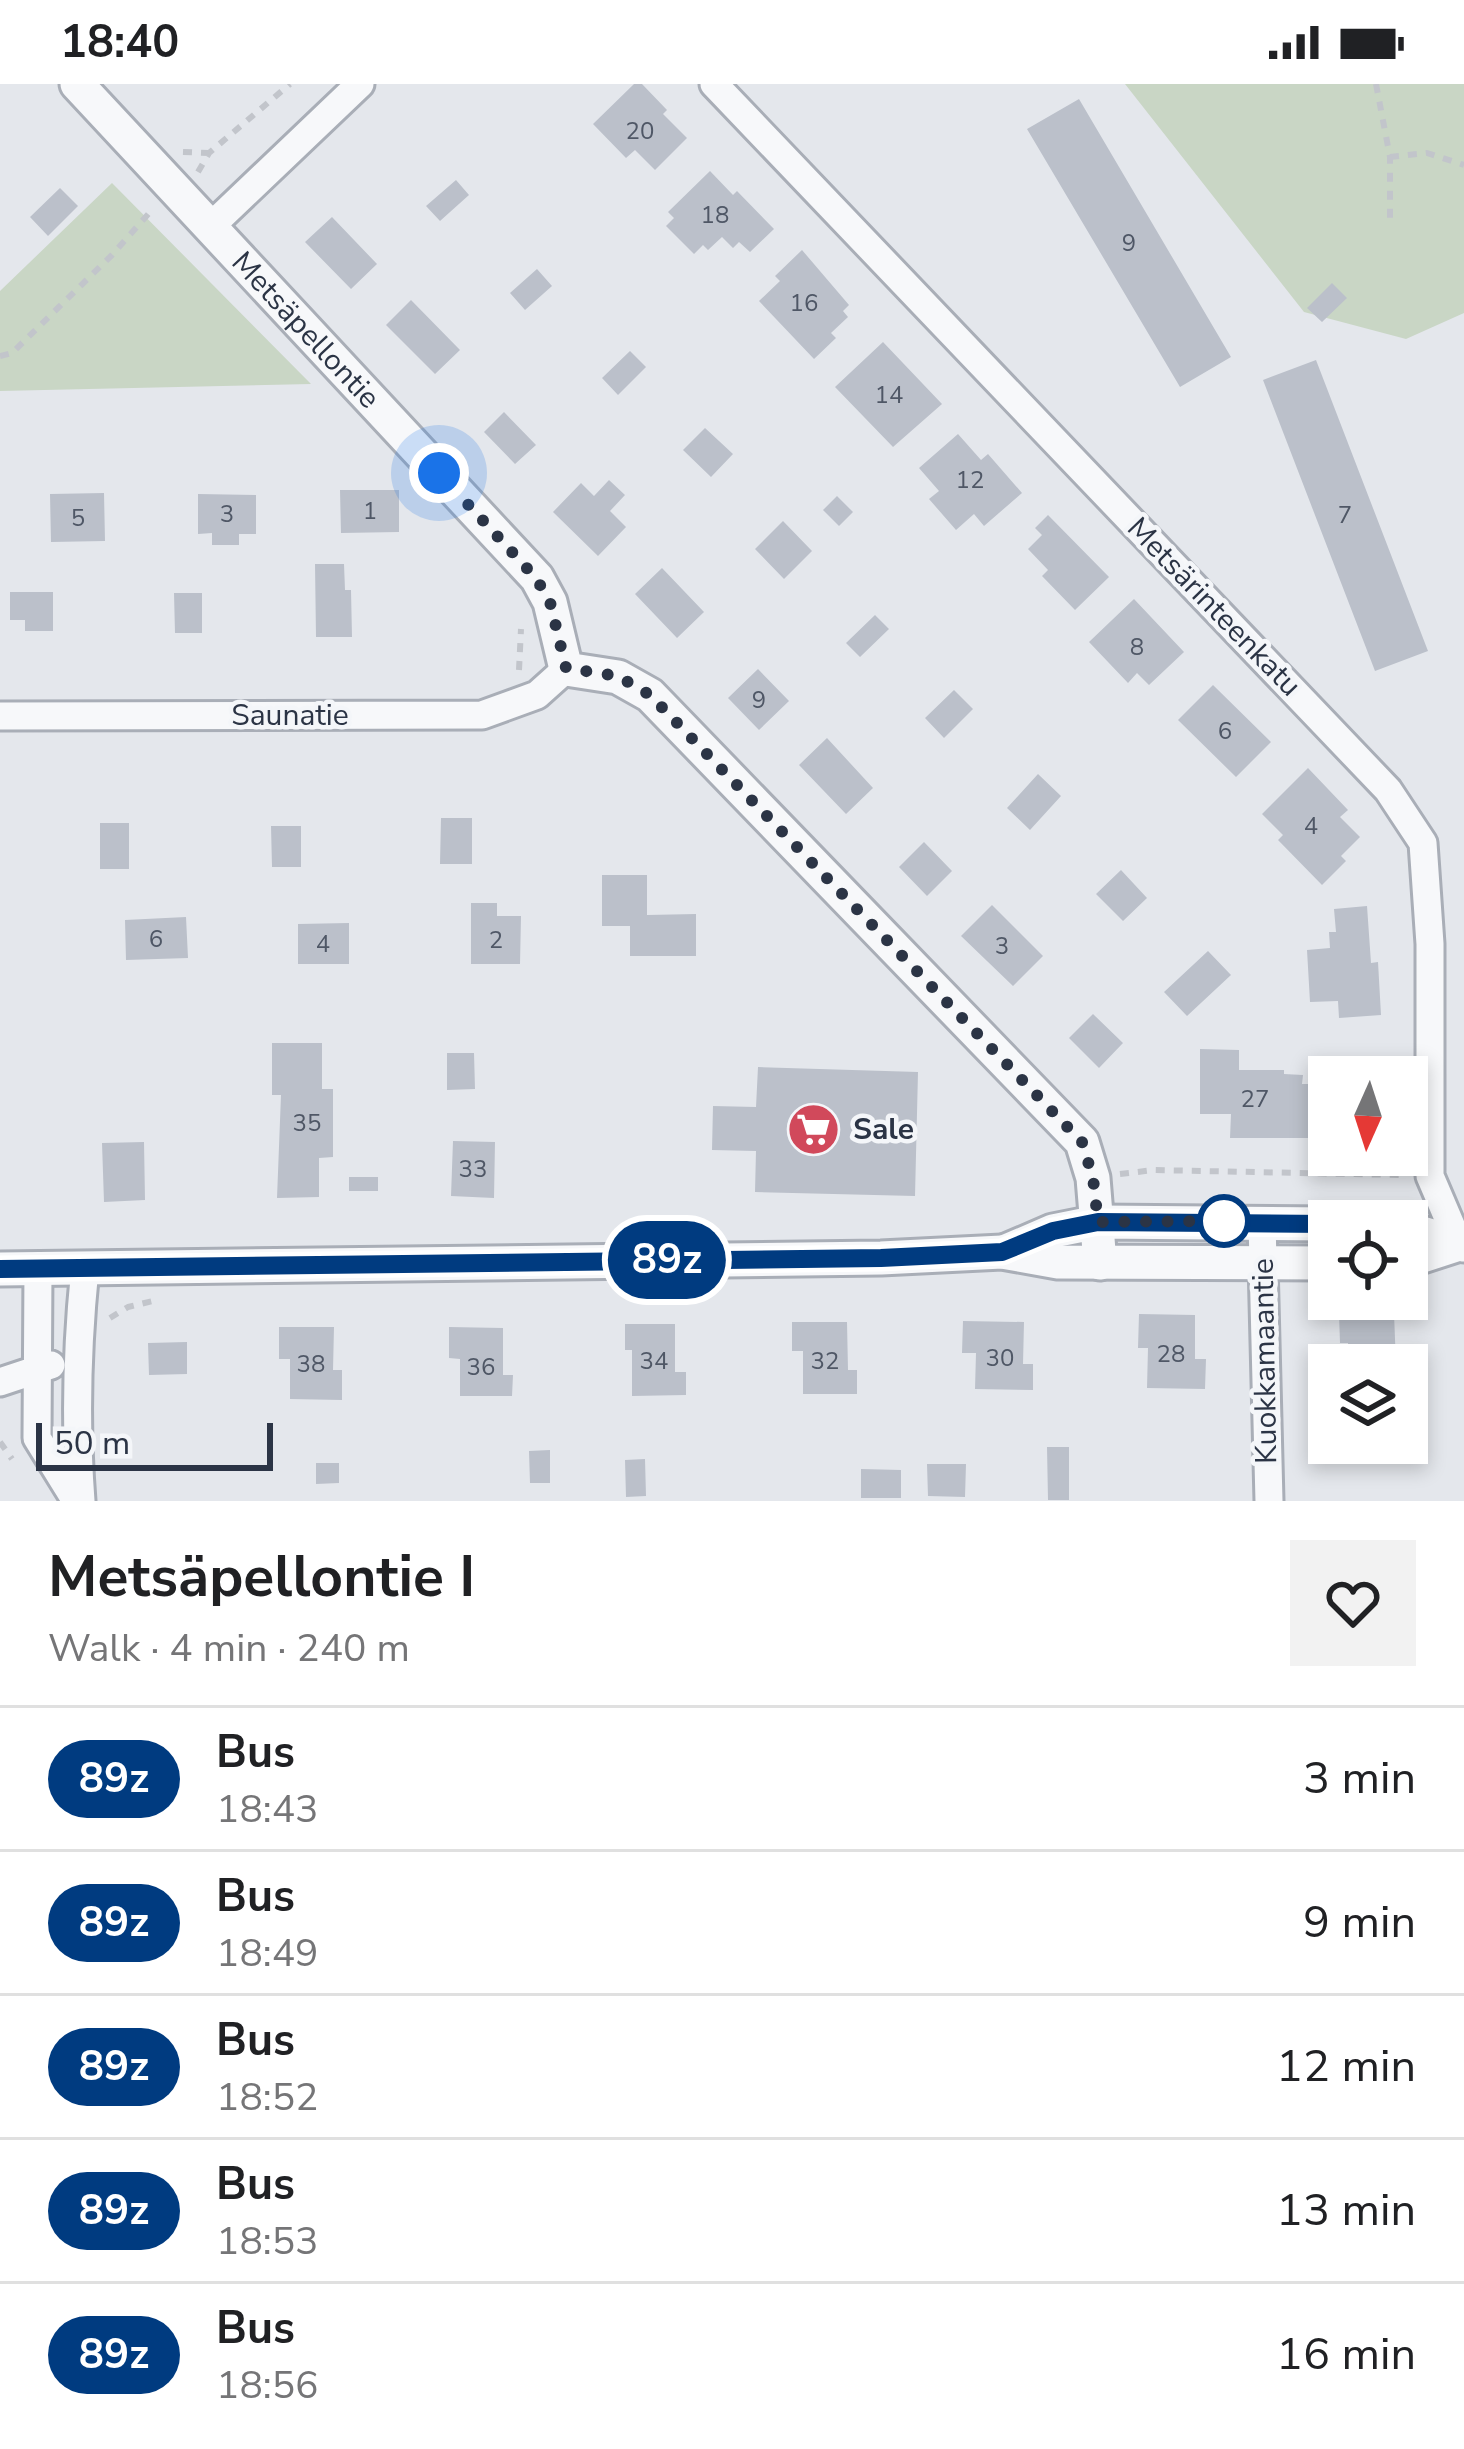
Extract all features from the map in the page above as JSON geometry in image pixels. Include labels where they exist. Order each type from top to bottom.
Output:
[{"type":"street","name":"Metsäpellontie","points":[[77,84],[168,202],[210,227],[536,578],[550,602],[566,668]]},
{"type":"street","points":[[210,227],[360,84]]},
{"type":"street","name":"Metsärinteenkatu","points":[[715,84],[1388,790],[1424,843],[1430,944],[1430,1176],[1461,1245]]},
{"type":"street","points":[[566,668],[618,676],[650,695],[1082,1142],[1093,1178],[1100,1263]]},
{"type":"street","name":"Saunatie","points":[[0,716],[482,715],[537,695],[566,668]]},
{"type":"street","points":[[1002,1252],[1053,1231],[1098,1222],[1308,1223]]},
{"type":"street","name":"Kuokkamaantie","points":[[1262,1222],[1269,1501]]},
{"type":"street","points":[[1428,1235],[1461,1245]]},
{"type":"street","points":[[1428,1255],[1461,1245]]},
{"type":"street","points":[[0,1269],[881,1258],[1002,1252],[1058,1262],[1308,1264]]},
{"type":"street","points":[[79,1501],[78,1333],[86,1268]]},
{"type":"street","points":[[38,1269],[37,1438],[79,1501]]},
{"type":"street","points":[[0,1382],[38,1366],[80,1361]]},
{"type":"path","points":[[0,356],[12,353],[168,202],[209,153],[290,84]]},
{"type":"path","points":[[1376,84],[1390,157],[1390,224]]},
{"type":"path","points":[[1390,157],[1426,153],[1464,165]]},
{"type":"path","points":[[1093,1178],[1143,1170],[1430,1176]]},
{"type":"green space","points":[[1125,84],[1464,84],[1464,313],[1406,339],[1304,312]]},
{"type":"green space","points":[[112,183],[311,384],[0,391],[0,291]]},
{"type":"building","points":[[634,84],[642,84],[687,138],[655,170],[635,150],[626,158],[593,124]]},
{"type":"building","points":[[1079,99],[1231,357],[1180,387],[1027,129]]},
{"type":"building","points":[[710,171],[774,229],[750,252],[739,242],[733,248],[722,237],[708,250],[703,245],[694,254],[666,226],[674,218],[668,212]]},
{"type":"building","points":[[456,180],[469,195],[440,221],[426,206]]},
{"type":"building","points":[[60,188],[78,206],[48,236],[30,217]]},
{"type":"building","points":[[332,217],[377,264],[351,289],[305,242]]},
{"type":"building","points":[[802,250],[849,305],[843,311],[848,317],[831,333],[836,338],[814,359],[759,301],[780,281],[775,276]]},
{"type":"building","points":[[537,269],[552,286],[525,310],[510,293]]},
{"type":"building","points":[[1332,283],[1347,298],[1322,322],[1307,308]]},
{"type":"building","points":[[411,300],[460,350],[435,374],[386,325]]},
{"type":"building","points":[[883,342],[942,404],[893,447],[835,387]]},
{"type":"building","points":[[630,351],[646,367],[618,395],[602,378]]},
{"type":"building","points":[[1316,360],[1428,651],[1375,671],[1263,380]]},
{"type":"building","points":[[504,412],[536,445],[515,464],[484,432]]},
{"type":"building","points":[[705,428],[733,454],[711,477],[683,450]]},
{"type":"building","points":[[958,434],[981,460],[988,454],[1022,493],[984,526],[974,514],[956,530],[929,499],[939,491],[919,468]]},
{"type":"building","points":[[609,480],[625,495],[610,511],[626,527],[598,556],[553,512],[581,483],[594,496]]},
{"type":"building","points":[[340,490],[399,490],[399,532],[341,533]]},
{"type":"building","points":[[104,493],[105,541],[51,542],[50,494]]},
{"type":"building","points":[[198,494],[256,495],[256,534],[239,534],[239,545],[212,545],[212,533],[198,534]]},
{"type":"building","points":[[837,496],[853,512],[839,526],[823,510]]},
{"type":"building","points":[[1048,515],[1109,577],[1075,610],[1042,576],[1048,570],[1028,549],[1042,535],[1035,528]]},
{"type":"building","points":[[783,521],[812,551],[784,579],[755,549]]},
{"type":"building","points":[[315,564],[344,564],[345,590],[351,590],[352,637],[316,637]]},
{"type":"building","points":[[662,568],[704,612],[677,638],[635,594]]},
{"type":"building","points":[[10,592],[53,592],[53,631],[25,631],[25,620],[10,620]]},
{"type":"building","points":[[174,593],[202,593],[202,633],[175,633]]},
{"type":"building","points":[[1134,599],[1184,652],[1149,685],[1137,673],[1128,683],[1089,642]]},
{"type":"building","points":[[875,615],[889,629],[860,657],[846,643]]},
{"type":"building","points":[[758,669],[789,701],[759,730],[728,698]]},
{"type":"building","points":[[1213,685],[1271,742],[1236,777],[1178,720]]},
{"type":"building","points":[[954,690],[973,709],[944,738],[925,718]]},
{"type":"building","points":[[827,738],[873,788],[846,814],[799,765]]},
{"type":"building","points":[[1308,768],[1348,810],[1340,817],[1360,837],[1341,856],[1346,861],[1322,885],[1278,840],[1283,835],[1262,814]]},
{"type":"building","points":[[1038,774],[1061,796],[1030,830],[1007,808]]},
{"type":"building","points":[[441,818],[472,818],[472,864],[440,864]]},
{"type":"building","points":[[100,823],[129,823],[129,869],[100,869]]},
{"type":"building","points":[[271,826],[301,826],[301,867],[272,867]]},
{"type":"building","points":[[924,842],[952,871],[927,896],[899,867]]},
{"type":"building","points":[[1121,870],[1147,898],[1123,921],[1096,894]]},
{"type":"building","points":[[602,875],[647,875],[647,915],[696,914],[696,956],[630,956],[630,926],[602,926]]},
{"type":"building","points":[[471,903],[497,903],[497,916],[521,916],[520,964],[471,964]]},
{"type":"building","points":[[992,905],[1043,956],[1013,986],[961,936]]},
{"type":"building","points":[[1367,906],[1371,963],[1378,962],[1381,1015],[1339,1018],[1338,1001],[1310,1002],[1307,950],[1330,948],[1329,932],[1336,932],[1334,909]]},
{"type":"building","points":[[186,917],[188,958],[126,960],[125,920]]},
{"type":"building","points":[[349,923],[349,964],[298,964],[298,924]]},
{"type":"building","points":[[1208,951],[1231,975],[1187,1016],[1164,992]]},
{"type":"building","points":[[1093,1014],[1123,1043],[1099,1068],[1069,1038]]},
{"type":"building","points":[[272,1043],[322,1043],[322,1089],[333,1089],[333,1157],[319,1158],[319,1197],[277,1198],[281,1095],[272,1095]]},
{"type":"building","points":[[1200,1049],[1239,1050],[1239,1070],[1284,1070],[1284,1074],[1303,1075],[1302,1084],[1308,1084],[1308,1138],[1230,1138],[1231,1114],[1200,1114]]},
{"type":"building","points":[[447,1053],[474,1053],[475,1089],[447,1090]]},
{"type":"building","name":"Sale","points":[[758,1067],[918,1072],[915,1196],[755,1192],[756,1151],[712,1150],[713,1106],[756,1107]]},
{"type":"building","points":[[453,1141],[495,1142],[494,1198],[451,1196]]},
{"type":"building","points":[[144,1142],[145,1200],[104,1202],[102,1143]]},
{"type":"building","points":[[349,1177],[378,1177],[378,1191],[349,1191]]},
{"type":"building","points":[[1139,1314],[1195,1315],[1195,1359],[1206,1359],[1205,1389],[1147,1388],[1148,1348],[1138,1348]]},
{"type":"building","points":[[1339,1320],[1394,1320],[1395,1344],[1340,1343]]},
{"type":"building","points":[[963,1321],[1024,1322],[1023,1364],[1033,1364],[1033,1390],[975,1389],[976,1353],[962,1353]]},
{"type":"building","points":[[792,1322],[847,1322],[848,1370],[857,1370],[857,1394],[803,1394],[803,1351],[792,1351]]},
{"type":"building","points":[[625,1324],[675,1324],[675,1372],[686,1372],[686,1395],[632,1396],[632,1350],[625,1350]]},
{"type":"building","points":[[279,1327],[334,1327],[333,1370],[342,1370],[342,1400],[290,1399],[290,1359],[279,1359]]},
{"type":"building","points":[[449,1327],[503,1328],[503,1375],[513,1375],[512,1396],[460,1396],[460,1359],[449,1358]]},
{"type":"building","points":[[187,1342],[187,1374],[149,1375],[148,1343]]},
{"type":"building","points":[[1047,1447],[1069,1447],[1069,1500],[1048,1500]]},
{"type":"building","points":[[550,1450],[550,1483],[530,1483],[529,1451]]},
{"type":"building","points":[[645,1459],[646,1496],[626,1497],[625,1460]]},
{"type":"building","points":[[316,1463],[339,1463],[339,1483],[316,1484]]},
{"type":"building","points":[[927,1464],[966,1464],[965,1497],[928,1496]]},
{"type":"building","points":[[861,1469],[901,1470],[901,1498],[861,1498]]},
{"type":"bus line","name":"89z","points":[[0,1269],[881,1258],[1002,1252],[1053,1231],[1098,1222],[1308,1224]]},
{"type":"place","name":"Sale","points":[[814,1129]]},
{"type":"route","points":[[439,473],[536,578],[550,602],[566,668],[618,676],[650,695],[1082,1142],[1093,1178],[1098,1222],[1224,1221]]}]
